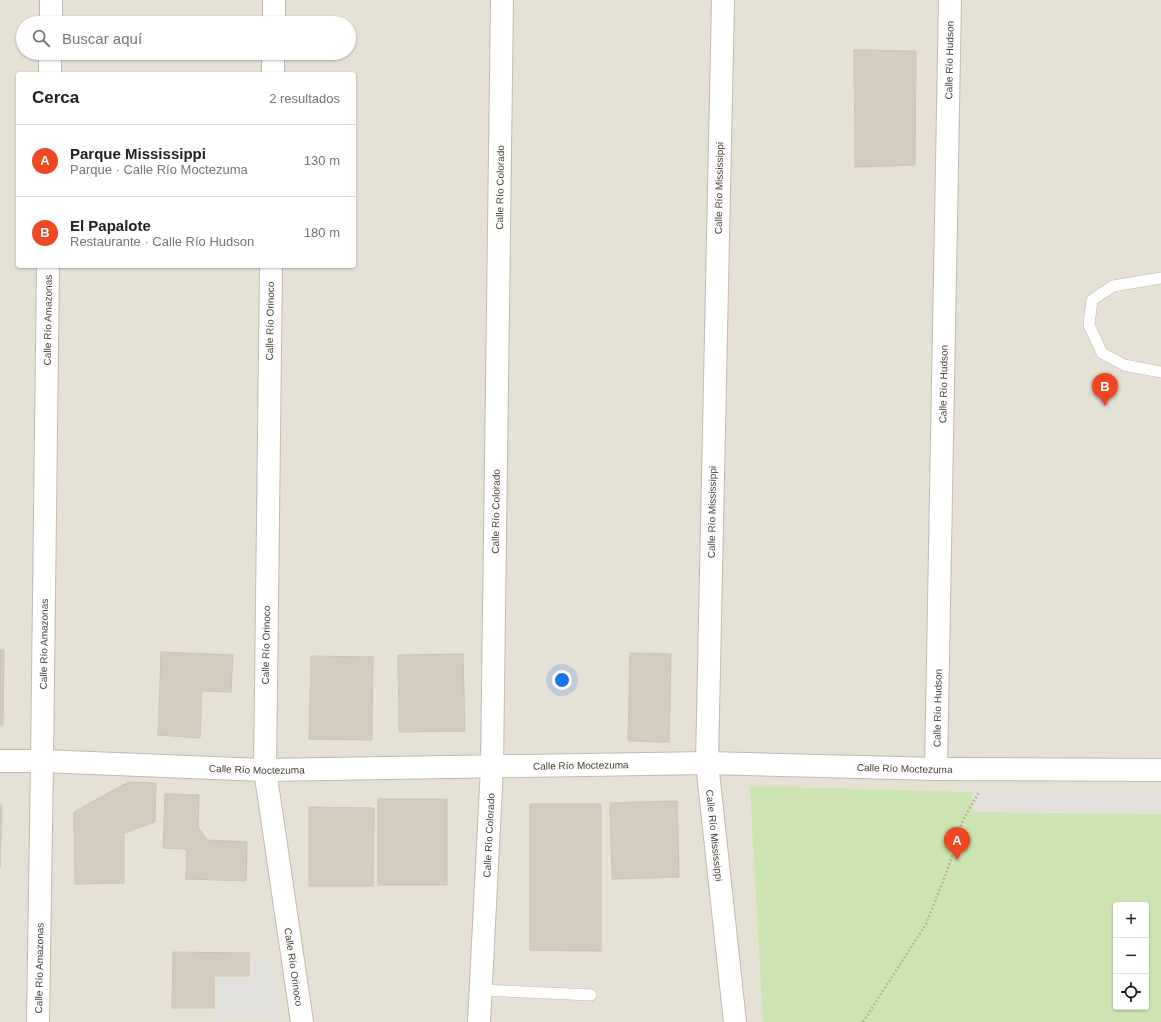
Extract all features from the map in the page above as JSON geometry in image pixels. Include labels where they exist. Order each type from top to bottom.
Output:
[{"type":"street","points":[[51,0],[51,16]]},
{"type":"street","points":[[274,0],[274,16]]},
{"type":"street","name":"Calle Río Colorado","points":[[479,1022],[492,767],[502,0]]},
{"type":"street","name":"Calle Río Mississippi","points":[[723,0],[707,762],[735,1022]]},
{"type":"street","name":"Calle Río Hudson","points":[[936,769],[950,0]]},
{"type":"street","points":[[50,60],[50,72]]},
{"type":"street","points":[[273,60],[273,72]]},
{"type":"street","name":"Calle Río Amazonas","points":[[38,1022],[48,268]]},
{"type":"street","name":"Calle Río Orinoco","points":[[271,268],[265,770],[302,1022]]},
{"type":"street","name":"Calle Río Moctezuma","points":[[0,761],[42,761],[265,770],[707,762],[936,769],[1161,770]]},
{"type":"lane","points":[[1161,278],[1113,286],[1102,293],[1092,300],[1089,325],[1102,354],[1124,365],[1161,372]]},
{"type":"lane","points":[[481,990],[591,995]]},
{"type":"path","points":[[863,1022],[926,924],[948,868],[963,820],[992,769]]},
{"type":"shaded area","points":[[0,0],[1161,0],[1161,1022],[0,1022]]},
{"type":"shaded area","points":[[972,792],[1161,794],[1161,814],[973,812]]},
{"type":"shaded area","points":[[270,957],[280,1018],[217,1018],[218,979],[254,980],[254,960]]},
{"type":"green space","points":[[750,786],[972,792],[973,812],[1161,814],[1161,1022],[763,1022]]},
{"type":"building","points":[[854,50],[916,51],[915,165],[855,167]]},
{"type":"building","points":[[0,650],[4,650],[3,725],[0,725]]},
{"type":"building","points":[[161,652],[233,655],[231,692],[202,691],[200,738],[158,735]]},
{"type":"building","points":[[630,653],[671,654],[669,742],[628,741]]},
{"type":"building","points":[[463,654],[465,731],[399,732],[398,655]]},
{"type":"building","points":[[311,656],[373,657],[372,740],[309,739]]},
{"type":"building","points":[[128,782],[156,783],[155,822],[124,833],[124,883],[75,884],[74,812]]},
{"type":"building","points":[[165,794],[199,795],[198,827],[207,840],[247,842],[246,881],[186,879],[187,849],[163,848]]},
{"type":"building","points":[[378,799],[447,799],[447,885],[378,885]]},
{"type":"building","points":[[677,801],[679,877],[612,879],[610,803]]},
{"type":"building","points":[[530,804],[601,804],[601,951],[530,950]]},
{"type":"building","points":[[0,805],[2,805],[0,868]]},
{"type":"building","points":[[309,807],[374,808],[373,886],[309,886]]},
{"type":"building","points":[[173,952],[249,953],[249,976],[214,976],[214,1008],[172,1008]]},
{"type":"place","name":"El Papalote","points":[[1105,406]]},
{"type":"place","name":"Parque Mississippi","points":[[957,860]]}]
